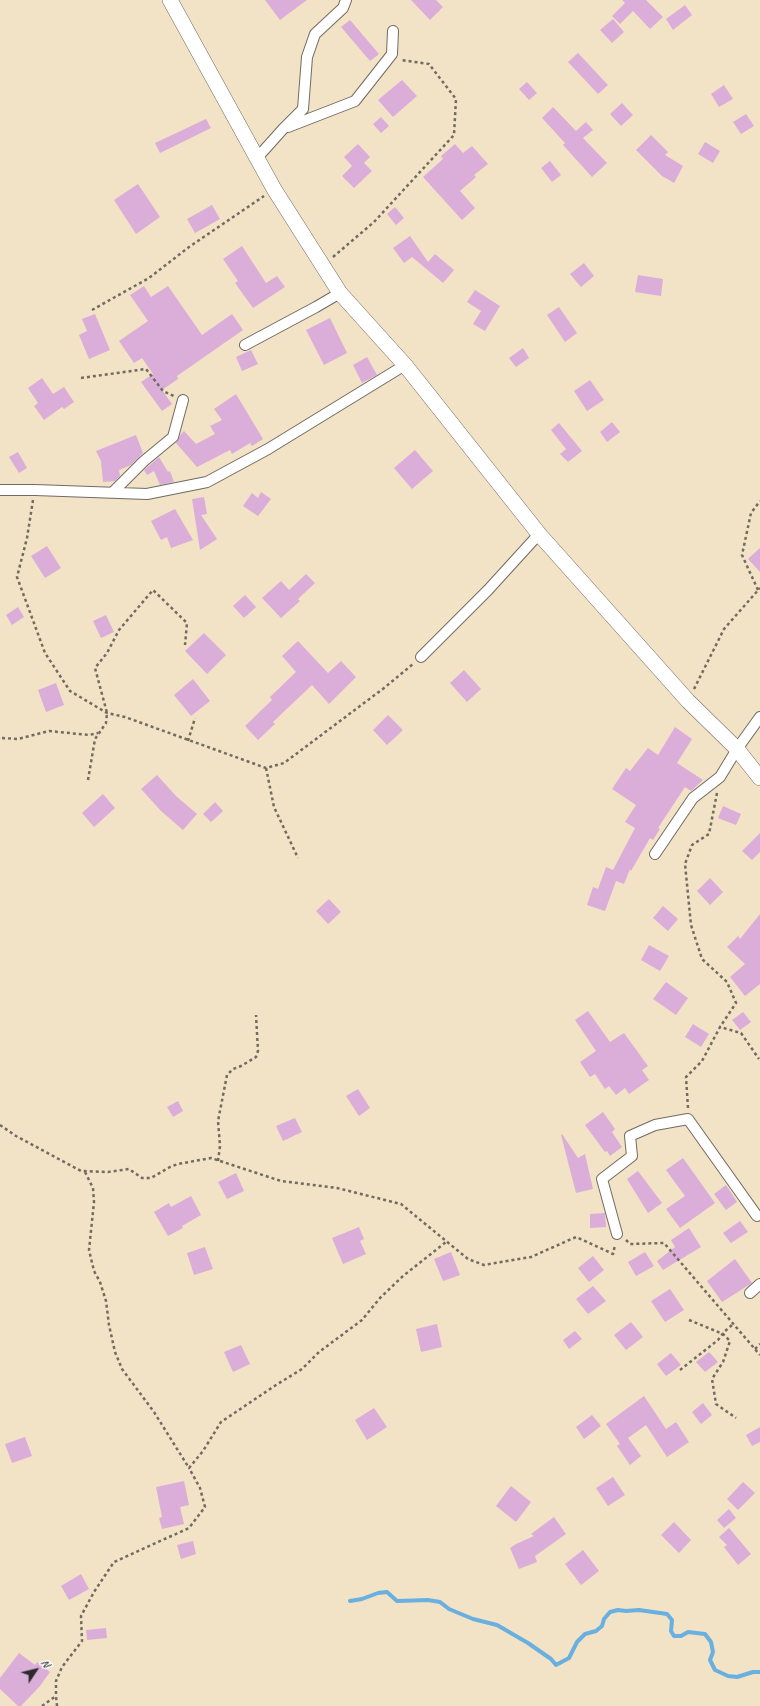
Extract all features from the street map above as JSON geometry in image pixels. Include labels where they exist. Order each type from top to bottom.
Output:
[{"type":"main road","points":[[170,0],[274,189],[340,293],[405,365],[538,534],[688,701],[737,749],[760,778]]},
{"type":"street","points":[[257,158],[283,129],[303,110],[307,57],[315,34],[343,8],[346,0]]},
{"type":"street","points":[[283,129],[355,101],[392,54],[393,31]]},
{"type":"street","points":[[245,345],[316,308],[340,293]]},
{"type":"street","points":[[0,490],[147,494],[207,482],[268,449],[405,365]]},
{"type":"street","points":[[113,492],[144,461],[173,437],[183,400]]},
{"type":"street","points":[[421,657],[488,590],[538,534]]},
{"type":"street","points":[[655,854],[693,798],[720,777],[737,749],[760,717]]},
{"type":"street","points":[[617,1234],[602,1179],[632,1156],[630,1136],[655,1125],[688,1119],[759,1216]]},
{"type":"street","points":[[750,1293],[760,1284]]},
{"type":"path","points":[[323,266],[374,222],[454,135],[456,99],[429,64],[388,58]]},
{"type":"path","points":[[92,310],[149,278],[189,247],[274,189]]},
{"type":"path","points":[[81,378],[146,369],[163,391],[183,400]]},
{"type":"path","points":[[35,490],[27,538],[17,577],[45,653],[70,691],[107,713],[125,717],[266,768],[284,763],[384,688],[421,657]]},
{"type":"path","points":[[688,701],[724,629],[759,589],[742,555],[751,513],[760,501]]},
{"type":"path","points":[[88,780],[95,739],[106,723],[107,713],[103,691],[95,668],[107,653],[119,630],[153,590],[187,623],[185,645]]},
{"type":"path","points":[[188,741],[195,718]]},
{"type":"path","points":[[2,738],[18,739],[49,731],[89,735],[98,733]]},
{"type":"path","points":[[266,768],[274,807],[298,858]]},
{"type":"path","points":[[688,1119],[686,1077],[702,1061],[720,1027],[736,1002],[728,982],[702,959],[691,925],[685,864],[692,846],[709,834],[720,777]]},
{"type":"path","points":[[218,1161],[220,1146],[218,1121],[226,1075],[233,1069],[256,1057],[258,1051],[256,1015]]},
{"type":"path","points":[[720,1027],[741,1033],[759,1059]]},
{"type":"path","points":[[0,1125],[16,1136],[81,1171],[108,1172],[128,1169],[142,1178],[151,1178],[178,1164],[211,1158],[282,1181],[337,1188],[401,1204],[468,1259],[484,1265],[531,1257],[576,1237],[613,1254],[617,1234],[630,1244],[664,1243],[760,1355]]},
{"type":"path","points":[[57,1706],[56,1681],[62,1668],[82,1641],[81,1616],[94,1592],[114,1562],[188,1528],[205,1507],[200,1488],[189,1468],[154,1412],[122,1369],[115,1352],[109,1325],[106,1301],[100,1282],[94,1271],[89,1250],[94,1202],[93,1188],[85,1171]]},
{"type":"path","points":[[189,1468],[203,1451],[221,1422],[302,1369],[319,1352],[362,1320],[380,1298],[402,1276],[446,1242]]},
{"type":"path","points":[[689,1320],[723,1334],[730,1341],[723,1362],[712,1379],[716,1404],[736,1418]]},
{"type":"path","points":[[680,1370],[718,1340],[733,1324]]},
{"type":"path","points":[[754,1349],[760,1344]]},
{"type":"path","points":[[42,1706],[56,1696]]},
{"type":"building","points":[[265,0],[307,0],[280,20]]},
{"type":"building","points":[[411,0],[436,0],[443,7],[430,20]]},
{"type":"building","points":[[622,0],[646,0],[663,17],[650,29],[633,11],[620,24],[612,16],[625,3]]},
{"type":"building","points":[[685,5],[692,15],[673,30],[666,19]]},
{"type":"building","points":[[613,19],[624,32],[612,43],[600,30]]},
{"type":"building","points":[[350,20],[379,54],[370,61],[341,27]]},
{"type":"building","points":[[578,53],[608,85],[598,94],[568,62]]},
{"type":"building","points":[[402,80],[417,96],[393,117],[378,100]]},
{"type":"building","points":[[527,82],[537,93],[529,100],[519,89]]},
{"type":"building","points":[[724,85],[733,99],[719,107],[711,94]]},
{"type":"building","points":[[622,103],[633,115],[621,126],[610,114]]},
{"type":"building","points":[[553,107],[576,131],[586,122],[593,130],[583,138],[607,163],[592,177],[563,145],[565,143],[542,118]]},
{"type":"building","points":[[746,114],[754,126],[741,134],[733,122]]},
{"type":"building","points":[[381,117],[389,126],[381,133],[373,124]]},
{"type":"building","points":[[206,119],[211,128],[160,153],[155,143]]},
{"type":"building","points":[[651,135],[668,152],[665,155],[683,166],[674,183],[662,176],[636,150]]},
{"type":"building","points":[[705,142],[720,151],[713,163],[698,154]]},
{"type":"building","points":[[358,144],[370,157],[364,163],[372,171],[354,188],[342,176],[352,166],[344,157]]},
{"type":"building","points":[[455,144],[463,153],[472,146],[488,164],[474,175],[476,177],[460,191],[475,208],[462,220],[423,177],[443,159],[441,156]]},
{"type":"building","points":[[550,161],[561,175],[552,182],[541,168]]},
{"type":"building","points":[[138,184],[160,217],[136,234],[114,200]]},
{"type":"building","points":[[212,205],[220,219],[195,233],[187,219]]},
{"type":"building","points":[[395,207],[404,218],[396,225],[387,214]]},
{"type":"building","points":[[410,236],[428,262],[435,254],[454,270],[443,283],[412,257],[404,263],[393,248]]},
{"type":"building","points":[[242,246],[266,283],[277,276],[285,287],[253,308],[235,283],[238,281],[223,259]]},
{"type":"building","points":[[584,263],[594,276],[581,287],[570,274]]},
{"type":"building","points":[[638,275],[663,279],[661,296],[635,292]]},
{"type":"building","points":[[144,286],[151,297],[168,286],[202,335],[232,314],[243,330],[177,376],[178,379],[162,390],[172,404],[162,411],[141,382],[153,374],[142,358],[134,363],[119,341],[148,321],[130,295]]},
{"type":"building","points":[[475,290],[500,306],[485,331],[473,324],[481,311],[467,302]]},
{"type":"building","points":[[559,307],[577,333],[565,342],[547,315]]},
{"type":"building","points":[[95,314],[110,350],[89,359],[79,335],[87,331],[82,319]]},
{"type":"building","points":[[330,318],[347,353],[324,365],[306,330]]},
{"type":"building","points":[[523,348],[529,358],[516,367],[509,358]]},
{"type":"building","points":[[251,350],[258,364],[242,371],[236,357]]},
{"type":"building","points":[[367,357],[377,375],[362,383],[353,365]]},
{"type":"building","points":[[42,378],[53,394],[64,387],[74,402],[64,409],[62,407],[44,420],[34,406],[38,403],[28,388]]},
{"type":"building","points":[[590,380],[604,400],[587,411],[574,391]]},
{"type":"building","points":[[236,394],[263,439],[252,446],[250,443],[232,454],[230,450],[197,467],[176,443],[184,431],[196,444],[215,434],[210,426],[222,420],[214,409]]},
{"type":"building","points":[[612,422],[620,432],[607,442],[600,432]]},
{"type":"building","points":[[559,423],[582,451],[568,462],[560,454],[566,449],[551,430]]},
{"type":"building","points":[[136,435],[143,453],[131,465],[119,470],[120,476],[115,481],[103,482],[101,461],[96,451]]},
{"type":"building","points":[[415,450],[433,471],[412,489],[394,468]]},
{"type":"building","points":[[18,452],[27,468],[19,473],[9,457]]},
{"type":"building","points":[[159,457],[168,472],[170,471],[174,482],[160,485],[154,471],[147,475],[144,470]]},
{"type":"building","points":[[261,492],[271,499],[258,516],[243,506],[252,493],[258,498]]},
{"type":"building","points":[[204,497],[207,514],[201,515],[217,539],[200,550],[192,499]]},
{"type":"building","points":[[175,509],[193,540],[171,548],[167,537],[161,540],[151,521]]},
{"type":"building","points":[[47,546],[61,568],[45,578],[31,556]]},
{"type":"building","points":[[760,548],[760,572],[748,559]]},
{"type":"building","points":[[306,574],[315,583],[298,599],[300,601],[281,618],[262,598],[281,581],[289,590]]},
{"type":"building","points":[[245,595],[256,607],[244,618],[233,606]]},
{"type":"building","points":[[18,607],[24,617],[12,625],[6,615]]},
{"type":"building","points":[[106,615],[114,632],[101,638],[93,621]]},
{"type":"building","points":[[204,633],[226,655],[207,674],[185,651]]},
{"type":"building","points":[[298,641],[328,673],[341,661],[356,677],[329,704],[312,685],[273,722],[275,724],[258,740],[245,726],[272,700],[270,697],[296,672],[282,656]]},
{"type":"building","points":[[464,670],[481,689],[467,702],[450,683]]},
{"type":"building","points":[[193,679],[210,701],[191,716],[174,695]]},
{"type":"building","points":[[56,683],[64,705],[46,712],[38,690]]},
{"type":"building","points":[[388,715],[403,730],[387,745],[373,730]]},
{"type":"building","points":[[675,727],[692,739],[677,763],[703,780],[691,791],[685,787],[658,828],[660,829],[653,840],[650,838],[631,871],[630,869],[624,884],[616,881],[605,911],[587,905],[593,887],[598,889],[606,867],[613,870],[635,828],[625,822],[636,805],[612,789],[626,768],[630,771],[648,748],[658,755]]},
{"type":"building","points":[[157,775],[176,796],[197,814],[183,830],[161,811],[141,789]]},
{"type":"building","points":[[103,794],[115,808],[94,827],[82,813]]},
{"type":"building","points":[[215,802],[223,811],[211,822],[203,814]]},
{"type":"building","points":[[723,806],[741,814],[736,825],[718,818]]},
{"type":"building","points":[[760,833],[760,852],[752,860],[742,851]]},
{"type":"building","points":[[710,878],[723,892],[710,905],[697,891]]},
{"type":"building","points":[[329,899],[341,912],[328,924],[316,911]]},
{"type":"building","points":[[663,906],[678,919],[668,931],[653,918]]},
{"type":"building","points":[[760,914],[760,984],[745,996],[730,977],[745,964],[727,947],[738,936],[740,939]]},
{"type":"building","points":[[649,945],[669,956],[660,971],[641,960]]},
{"type":"building","points":[[666,982],[688,998],[676,1015],[653,999]]},
{"type":"building","points":[[588,1011],[610,1042],[624,1033],[648,1066],[642,1070],[649,1080],[629,1094],[625,1088],[616,1095],[609,1086],[605,1089],[595,1074],[590,1077],[580,1062],[596,1051],[575,1020]]},
{"type":"building","points":[[743,1012],[751,1022],[740,1030],[732,1020]]},
{"type":"building","points":[[693,1024],[709,1034],[701,1047],[685,1037]]},
{"type":"building","points":[[358,1089],[370,1108],[359,1116],[346,1096]]},
{"type":"building","points":[[178,1101],[183,1111],[173,1117],[167,1107]]},
{"type":"building","points":[[603,1112],[615,1129],[612,1132],[622,1147],[610,1156],[607,1151],[605,1152],[585,1125]]},
{"type":"building","points":[[295,1118],[302,1132],[283,1141],[276,1126]]},
{"type":"building","points":[[562,1134],[578,1158],[585,1154],[593,1189],[576,1193],[561,1135]]},
{"type":"building","points":[[683,1158],[715,1203],[680,1228],[666,1209],[685,1196],[666,1170]]},
{"type":"building","points":[[638,1171],[662,1203],[648,1213],[627,1179]]},
{"type":"building","points":[[236,1173],[244,1191],[227,1199],[218,1182]]},
{"type":"building","points":[[726,1185],[737,1202],[726,1210],[714,1194]]},
{"type":"building","points":[[191,1196],[201,1215],[182,1226],[183,1228],[168,1236],[154,1212],[169,1203],[171,1207]]},
{"type":"building","points":[[605,1213],[606,1227],[590,1228],[590,1214]]},
{"type":"building","points":[[740,1221],[748,1232],[731,1243],[723,1233]]},
{"type":"building","points":[[359,1227],[364,1239],[360,1241],[366,1254],[343,1264],[332,1238]]},
{"type":"building","points":[[689,1228],[701,1247],[663,1270],[657,1261],[675,1247],[671,1240]]},
{"type":"building","points":[[205,1247],[213,1269],[194,1275],[187,1253]]},
{"type":"building","points":[[451,1252],[460,1275],[443,1281],[434,1259]]},
{"type":"building","points":[[645,1252],[654,1266],[636,1276],[628,1262]]},
{"type":"building","points":[[593,1256],[604,1270],[589,1282],[578,1268]]},
{"type":"building","points":[[735,1259],[752,1283],[722,1302],[707,1281]]},
{"type":"building","points":[[593,1286],[606,1301],[588,1314],[576,1299]]},
{"type":"building","points":[[670,1289],[684,1310],[665,1322],[651,1301]]},
{"type":"building","points":[[631,1322],[643,1337],[626,1350],[614,1335]]},
{"type":"building","points":[[437,1324],[442,1347],[421,1352],[416,1329]]},
{"type":"building","points":[[575,1331],[582,1339],[569,1349],[563,1340]]},
{"type":"building","points":[[241,1345],[250,1364],[233,1372],[224,1352]]},
{"type":"building","points":[[709,1352],[718,1362],[705,1372],[696,1362]]},
{"type":"building","points":[[671,1353],[681,1365],[666,1376],[657,1364]]},
{"type":"building","points":[[644,1396],[666,1429],[676,1422],[689,1442],[667,1457],[646,1425],[628,1438],[641,1456],[630,1465],[617,1446],[620,1444],[606,1424]]},
{"type":"building","points":[[703,1403],[712,1415],[701,1424],[692,1412]]},
{"type":"building","points":[[374,1408],[387,1427],[367,1440],[355,1420]]},
{"type":"building","points":[[592,1415],[601,1426],[584,1439],[576,1427]]},
{"type":"building","points":[[760,1427],[760,1442],[752,1446],[746,1435]]},
{"type":"building","points":[[25,1437],[32,1456],[12,1463],[5,1444]]},
{"type":"building","points":[[613,1477],[625,1495],[608,1506],[596,1488]]},
{"type":"building","points":[[184,1481],[189,1505],[180,1507],[184,1524],[162,1529],[159,1518],[162,1517],[156,1487]]},
{"type":"building","points":[[743,1482],[755,1493],[738,1510],[727,1499]]},
{"type":"building","points":[[511,1486],[531,1502],[516,1522],[496,1506]]},
{"type":"building","points":[[729,1509],[736,1518],[724,1528],[717,1520]]},
{"type":"building","points":[[554,1517],[566,1534],[535,1556],[537,1562],[519,1569],[510,1548],[534,1536],[531,1534]]},
{"type":"building","points":[[674,1522],[691,1540],[679,1553],[661,1535]]},
{"type":"building","points":[[729,1528],[751,1554],[738,1565],[724,1547],[727,1545],[719,1537]]},
{"type":"building","points":[[193,1541],[196,1554],[181,1559],[177,1545]]},
{"type":"building","points":[[583,1550],[599,1571],[581,1585],[565,1564]]},
{"type":"building","points":[[81,1574],[89,1589],[69,1600],[61,1586]]},
{"type":"building","points":[[106,1628],[107,1638],[87,1640],[86,1630]]},
{"type":"building","points":[[19,1653],[35,1665],[37,1662],[50,1672],[40,1686],[21,1706],[18,1706],[0,1689],[0,1678]]},
{"type":"waterway","points":[[350,1601],[387,1592],[397,1601],[428,1600],[440,1602],[449,1609],[473,1619],[497,1625],[528,1643],[551,1659],[556,1665],[569,1658],[577,1642],[585,1634],[596,1631],[602,1626],[604,1619],[610,1612],[618,1610],[639,1610],[667,1614],[672,1620],[671,1631],[674,1636],[681,1636],[688,1632],[705,1634],[711,1642],[713,1652],[710,1660],[715,1670],[728,1676],[737,1677],[753,1672],[760,1672]]}]
